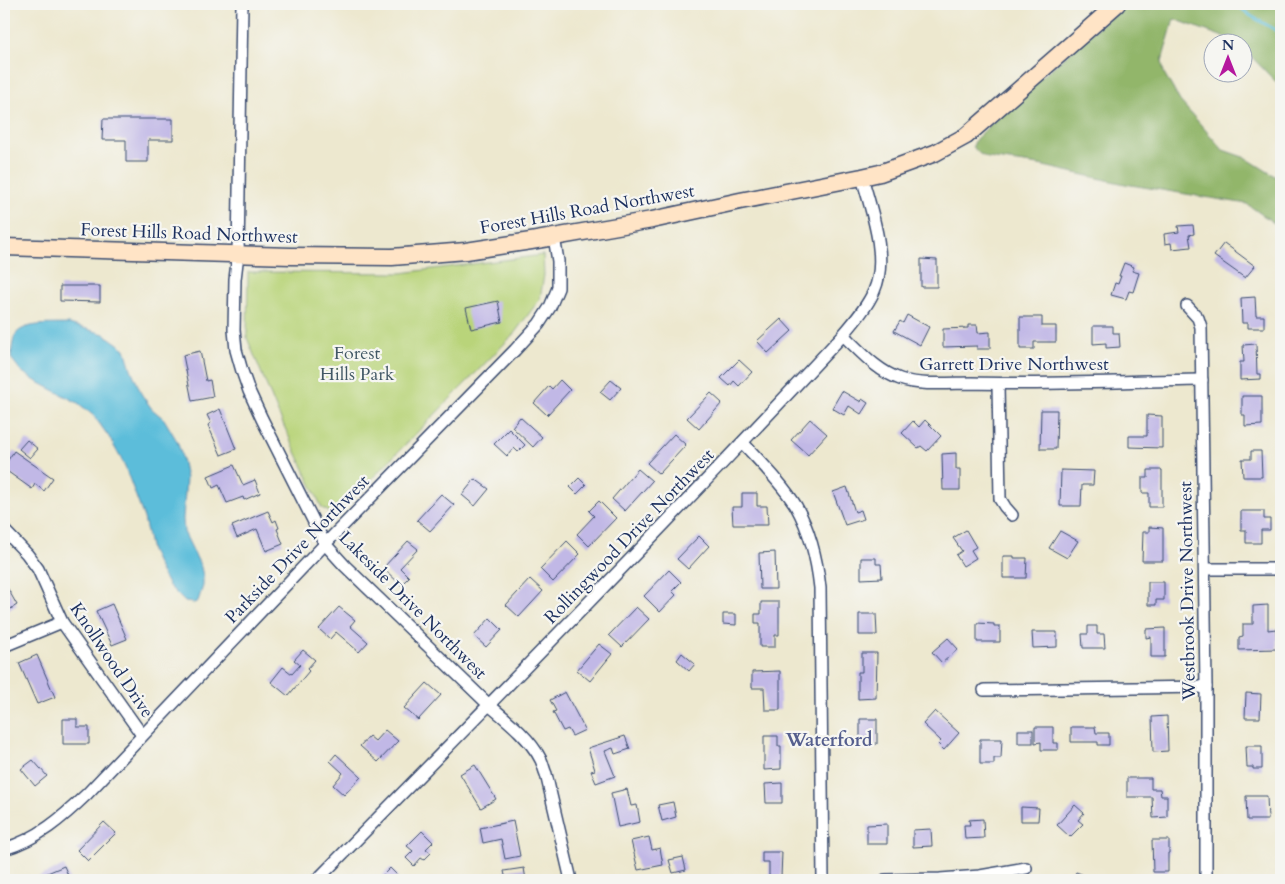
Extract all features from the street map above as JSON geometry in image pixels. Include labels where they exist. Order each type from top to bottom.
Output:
[{"type":"main road","name":"Forest Hills Road Northwest","points":[[4,247],[291,256],[392,257],[466,251],[652,220],[862,177],[880,173],[935,153],[966,136],[1117,4]]},
{"type":"street","name":"Lakeside Drive Northwest","points":[[242,4],[238,254],[235,279],[234,330],[236,350],[249,391],[325,544],[345,566],[489,705],[511,723],[534,749],[541,760],[546,774],[571,880]]},
{"type":"street","name":"Rollingwood Drive Northwest","points":[[317,880],[744,443],[843,335],[857,317],[874,291],[880,269],[877,235],[862,177]]},
{"type":"street","name":"Parkside Drive Northwest","points":[[4,849],[29,839],[62,818],[87,794],[325,544],[515,350],[545,316],[558,288],[558,261],[554,237]]},
{"type":"street","name":"Westbrook Drive Northwest","points":[[1187,306],[1198,318],[1201,327],[1205,569],[1206,880]]},
{"type":"street","name":"Garrett Drive Northwest","points":[[843,335],[879,368],[890,375],[917,382],[998,384],[1202,380]]},
{"type":"street","points":[[998,384],[1000,499],[1012,515]]},
{"type":"street","points":[[744,443],[795,505],[807,529],[815,557],[820,588],[823,880]]},
{"type":"street","name":"Knollwood Drive","points":[[4,530],[27,554],[38,569],[62,622],[142,735]]},
{"type":"street","points":[[1205,569],[1281,569]]},
{"type":"street","points":[[4,646],[62,622]]},
{"type":"street","points":[[984,690],[1206,688]]},
{"type":"street","points":[[885,880],[980,876],[1026,868]]},
{"type":"green space","points":[[1127,4],[1281,4],[1281,89],[1252,57],[1252,32],[1210,32],[1174,19],[1162,61],[1164,73],[1180,101],[1223,150],[1246,158],[1281,180],[1281,226],[1247,204],[1125,184],[1039,165],[988,158],[979,154],[973,146],[976,139],[1006,109],[1122,6]]},
{"type":"green space","name":"Forest Hills Park","points":[[543,255],[544,275],[540,299],[513,335],[341,510],[331,513],[322,508],[278,413],[247,338],[248,272],[401,273]]},
{"type":"water","points":[[69,324],[104,334],[125,349],[142,395],[152,409],[164,419],[177,441],[186,478],[184,532],[201,567],[203,576],[203,586],[198,601],[194,603],[185,602],[169,586],[160,570],[151,551],[144,518],[124,464],[109,437],[94,416],[78,403],[21,371],[11,358],[14,338],[23,329],[38,325]]},
{"type":"building","points":[[103,119],[173,119],[173,140],[148,140],[148,162],[126,162],[126,140],[102,140]]},
{"type":"building","points":[[1193,225],[1194,234],[1189,235],[1191,247],[1172,249],[1171,243],[1165,244],[1164,234],[1179,232],[1178,226]]},
{"type":"building","points":[[1224,243],[1255,266],[1245,278],[1214,256]]},
{"type":"building","points":[[921,259],[937,260],[937,287],[921,287]]},
{"type":"building","points":[[1124,263],[1134,267],[1132,271],[1139,273],[1133,292],[1129,291],[1126,299],[1111,295],[1115,283],[1118,284]]},
{"type":"building","points":[[60,286],[100,286],[100,302],[60,301]]},
{"type":"building","points":[[1255,297],[1256,316],[1264,316],[1264,328],[1248,328],[1248,323],[1242,323],[1241,298]]},
{"type":"building","points":[[498,301],[502,322],[471,329],[466,308]]},
{"type":"building","points":[[907,315],[929,327],[920,345],[894,331],[900,321],[903,323]]},
{"type":"building","points":[[1020,317],[1042,317],[1042,326],[1056,326],[1056,342],[1034,342],[1034,349],[1020,349]]},
{"type":"building","points":[[781,319],[792,331],[768,353],[757,341]]},
{"type":"building","points":[[968,325],[977,325],[978,333],[990,332],[990,349],[977,349],[977,346],[943,347],[943,329],[968,328]]},
{"type":"building","points":[[1093,326],[1113,326],[1113,333],[1119,333],[1120,347],[1106,348],[1106,343],[1093,344]]},
{"type":"building","points":[[1256,344],[1257,374],[1261,374],[1261,379],[1240,380],[1240,362],[1244,362],[1243,345]]},
{"type":"building","points":[[200,351],[206,381],[210,380],[213,397],[192,401],[183,355]]},
{"type":"building","points":[[739,360],[752,372],[739,386],[734,381],[730,386],[721,378]]},
{"type":"building","points":[[560,380],[570,390],[547,415],[534,403],[549,386],[552,389]]},
{"type":"building","points":[[611,380],[621,388],[610,400],[600,392]]},
{"type":"building","points":[[842,391],[861,402],[862,399],[868,403],[861,414],[849,406],[844,415],[832,408]]},
{"type":"building","points":[[711,393],[722,403],[699,429],[687,418]]},
{"type":"building","points":[[1242,396],[1262,396],[1262,425],[1245,426],[1245,415],[1242,415]]},
{"type":"building","points":[[220,409],[236,449],[221,455],[208,425],[211,423],[207,415]]},
{"type":"building","points":[[1041,410],[1057,410],[1056,449],[1040,449]]},
{"type":"building","points":[[1147,415],[1162,416],[1162,448],[1129,447],[1129,436],[1147,436]]},
{"type":"building","points":[[520,417],[542,437],[533,447],[512,427]]},
{"type":"building","points":[[810,419],[827,434],[808,455],[791,440]]},
{"type":"building","points":[[925,420],[941,436],[927,451],[921,446],[918,448],[902,433],[913,421],[919,427]]},
{"type":"building","points":[[509,429],[525,445],[518,452],[514,448],[507,456],[494,444]]},
{"type":"building","points":[[674,434],[686,445],[659,474],[647,463]]},
{"type":"building","points":[[27,440],[38,449],[30,458],[19,449]]},
{"type":"building","points":[[14,451],[53,478],[44,491],[35,484],[32,489],[4,469]]},
{"type":"building","points":[[1251,451],[1261,451],[1262,477],[1243,477],[1242,459],[1251,459]]},
{"type":"building","points":[[956,453],[956,469],[960,469],[960,490],[943,490],[942,454]]},
{"type":"building","points":[[234,465],[243,485],[255,480],[260,493],[244,500],[243,497],[227,503],[219,485],[213,488],[208,476]]},
{"type":"building","points":[[638,469],[652,481],[625,511],[612,499]]},
{"type":"building","points":[[1061,470],[1094,471],[1093,485],[1082,485],[1081,506],[1060,506]]},
{"type":"building","points":[[1148,470],[1162,470],[1162,507],[1149,507],[1149,493],[1142,493],[1142,478],[1148,478]]},
{"type":"building","points":[[579,478],[586,485],[577,494],[570,487]]},
{"type":"building","points":[[475,479],[489,489],[475,506],[462,495]]},
{"type":"building","points":[[847,487],[855,512],[861,510],[864,519],[845,525],[833,492]]},
{"type":"building","points":[[742,493],[757,493],[757,506],[767,506],[768,525],[733,525],[732,507],[742,507]]},
{"type":"building","points":[[441,494],[454,505],[430,531],[417,520]]},
{"type":"building","points":[[599,501],[616,518],[589,546],[577,534],[594,516],[589,511]]},
{"type":"building","points":[[268,511],[273,522],[276,520],[279,528],[277,529],[283,544],[266,551],[257,529],[237,538],[232,526]]},
{"type":"building","points":[[1241,511],[1264,511],[1264,519],[1270,519],[1270,530],[1261,530],[1261,543],[1246,543],[1246,530],[1241,530]]},
{"type":"building","points":[[1149,527],[1163,528],[1163,561],[1142,561],[1143,532],[1149,532]]},
{"type":"building","points":[[966,530],[976,547],[971,550],[976,558],[963,566],[956,555],[962,551],[953,538]]},
{"type":"building","points":[[1060,531],[1078,541],[1067,558],[1049,548]]},
{"type":"building","points":[[699,536],[709,546],[688,569],[677,559]]},
{"type":"building","points":[[408,541],[418,549],[400,568],[409,577],[401,585],[383,568]]},
{"type":"building","points":[[567,541],[580,554],[553,582],[540,569]]},
{"type":"building","points":[[775,552],[776,589],[760,589],[759,553]]},
{"type":"building","points":[[1003,556],[1027,558],[1026,578],[1003,578]]},
{"type":"building","points":[[861,558],[876,558],[876,564],[881,564],[882,578],[861,579]]},
{"type":"building","points":[[669,570],[681,582],[672,591],[676,595],[660,612],[644,596]]},
{"type":"building","points":[[530,579],[543,591],[519,617],[506,605]]},
{"type":"building","points":[[4,582],[17,605],[4,613]]},
{"type":"building","points":[[1148,582],[1164,582],[1164,600],[1156,600],[1156,605],[1148,605]]},
{"type":"building","points":[[761,602],[779,602],[779,635],[775,635],[775,647],[760,647],[760,623],[755,623],[755,614],[761,614]]},
{"type":"building","points":[[112,604],[127,639],[112,645],[96,611]]},
{"type":"building","points":[[1268,605],[1268,630],[1276,629],[1277,649],[1239,650],[1239,637],[1243,636],[1243,624],[1253,624],[1253,606]]},
{"type":"building","points":[[339,607],[355,620],[350,626],[368,642],[359,652],[336,632],[330,639],[319,629]]},
{"type":"building","points":[[636,607],[649,619],[622,647],[609,635]]},
{"type":"building","points":[[723,614],[736,614],[736,625],[723,624]]},
{"type":"building","points":[[859,614],[876,614],[877,635],[859,635]]},
{"type":"building","points":[[490,618],[502,630],[486,647],[474,636]]},
{"type":"building","points":[[977,623],[1000,626],[1000,642],[977,642]]},
{"type":"building","points":[[1088,626],[1097,626],[1097,634],[1104,634],[1105,648],[1083,648],[1082,634],[1088,634]]},
{"type":"building","points":[[1165,628],[1165,657],[1151,657],[1151,637],[1146,638],[1146,629]]},
{"type":"building","points":[[1032,632],[1057,632],[1057,647],[1033,648]]},
{"type":"building","points":[[948,638],[958,649],[942,663],[932,652]]},
{"type":"building","points":[[599,644],[612,654],[590,681],[577,670]]},
{"type":"building","points":[[303,650],[315,660],[307,669],[309,671],[288,696],[271,682],[283,667],[292,674],[300,665],[294,660]]},
{"type":"building","points":[[682,653],[695,664],[689,671],[677,660]]},
{"type":"building","points":[[862,653],[877,653],[876,698],[858,699],[858,672],[862,672]]},
{"type":"building","points":[[37,655],[55,697],[37,704],[19,663]]},
{"type":"building","points":[[780,671],[780,710],[765,710],[764,688],[752,688],[752,672]]},
{"type":"building","points":[[427,683],[441,695],[418,720],[404,708]]},
{"type":"building","points":[[565,692],[585,730],[572,736],[568,729],[563,731],[553,712],[556,711],[550,700]]},
{"type":"building","points":[[1246,693],[1261,694],[1260,718],[1245,718]]},
{"type":"building","points":[[935,711],[959,733],[944,750],[938,744],[941,741],[923,724]]},
{"type":"building","points":[[1167,716],[1168,751],[1153,752],[1152,717]]},
{"type":"building","points":[[63,719],[77,719],[77,727],[89,727],[89,744],[63,744]]},
{"type":"building","points":[[860,719],[877,719],[877,744],[860,745]]},
{"type":"building","points":[[1035,727],[1053,727],[1053,743],[1058,743],[1058,750],[1041,750],[1041,742],[1035,743]]},
{"type":"building","points":[[1071,727],[1095,727],[1096,733],[1109,733],[1109,745],[1098,745],[1098,742],[1071,742]]},
{"type":"building","points":[[385,730],[398,741],[378,762],[360,746],[369,736],[375,741]]},
{"type":"building","points":[[1018,730],[1033,730],[1033,743],[1018,743]]},
{"type":"building","points":[[625,736],[630,749],[615,754],[613,748],[605,751],[615,776],[596,783],[591,771],[595,770],[588,748]]},
{"type":"building","points":[[764,736],[778,736],[778,746],[781,746],[781,769],[764,770]]},
{"type":"building","points":[[980,739],[1002,739],[1001,758],[994,758],[994,764],[980,764]]},
{"type":"building","points":[[1246,746],[1262,746],[1262,769],[1247,767]]},
{"type":"building","points":[[336,754],[361,777],[344,795],[333,785],[343,773],[330,761]]},
{"type":"building","points":[[33,760],[47,776],[35,786],[21,769]]},
{"type":"building","points":[[475,765],[496,799],[481,808],[460,774]]},
{"type":"building","points":[[1127,778],[1151,778],[1151,789],[1160,789],[1161,796],[1167,796],[1167,817],[1153,818],[1152,797],[1127,797]]},
{"type":"building","points":[[782,783],[782,803],[766,803],[765,784]]},
{"type":"building","points":[[627,789],[631,806],[637,805],[640,822],[618,827],[611,793]]},
{"type":"building","points":[[1246,796],[1267,796],[1268,820],[1247,820]]},
{"type":"building","points":[[673,802],[676,817],[662,821],[658,805]]},
{"type":"building","points":[[1075,805],[1084,813],[1078,820],[1083,824],[1070,837],[1057,825]]},
{"type":"building","points":[[1021,807],[1039,808],[1038,821],[1021,821]]},
{"type":"building","points":[[983,819],[984,838],[965,839],[964,825],[970,825],[969,820]]},
{"type":"building","points":[[513,821],[520,856],[505,859],[501,839],[483,843],[480,828]]},
{"type":"building","points":[[104,822],[116,833],[88,861],[77,850]]},
{"type":"building","points":[[887,824],[887,844],[867,844],[867,825]]},
{"type":"building","points":[[931,829],[932,846],[913,847],[913,830]]},
{"type":"building","points":[[422,831],[433,842],[426,849],[431,853],[424,860],[421,858],[414,866],[406,858],[413,851],[407,846]]},
{"type":"building","points":[[649,837],[652,850],[660,848],[663,865],[638,870],[631,841]]},
{"type":"building","points":[[1152,840],[1169,840],[1168,872],[1153,872]]},
{"type":"building","points":[[762,852],[782,852],[781,877],[769,876],[769,862],[762,862]]},
{"type":"building","points":[[683,857],[686,870],[673,873],[669,860]]},
{"type":"building","points":[[64,866],[70,880],[31,880]]},
{"type":"building","points":[[390,868],[398,876],[394,880],[378,880]]},
{"type":"building","points":[[524,868],[526,880],[506,880],[504,871]]},
{"type":"building","points":[[1076,872],[1092,878],[1091,880],[1072,880]]},
{"type":"waterway","points":[[1236,4],[1251,16],[1281,33]]},
{"type":"district","name":"Waterford","points":[[829,739]]}]
